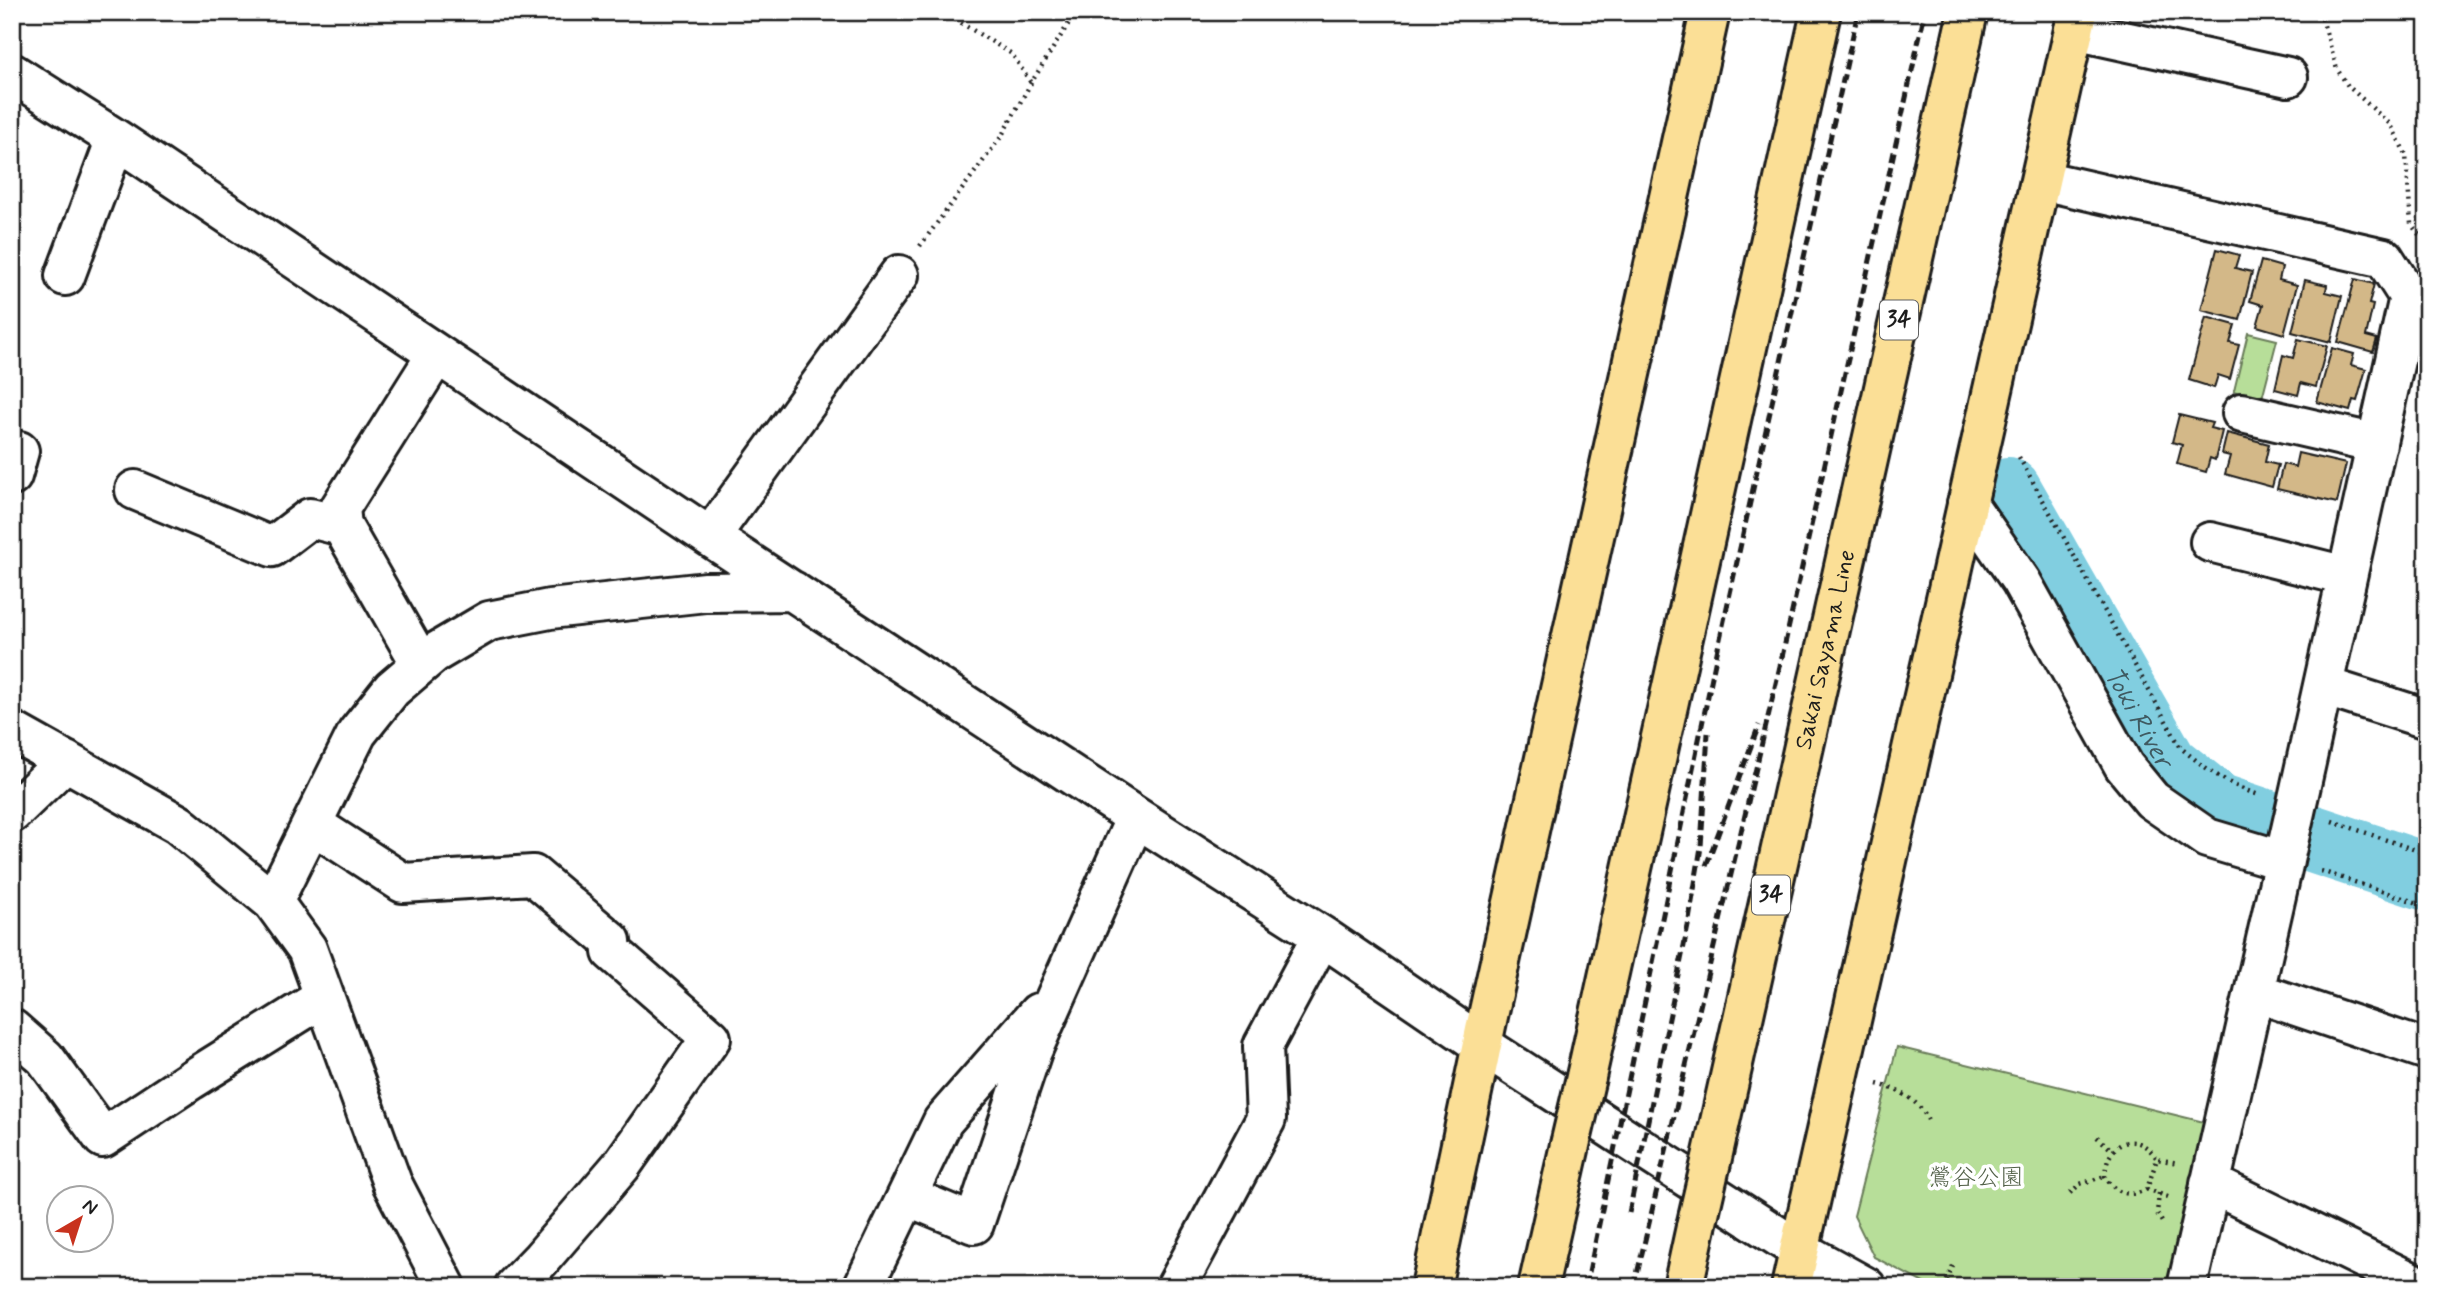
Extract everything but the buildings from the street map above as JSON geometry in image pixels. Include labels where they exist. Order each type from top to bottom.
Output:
[{"type":"main road","points":[[1431,1287],[1710,12]]},
{"type":"main road","points":[[1538,1287],[1821,12]]},
{"type":"main road","name":"Sakai Sayama Line","points":[[1682,1287],[1968,12]]},
{"type":"main road","points":[[1791,1287],[2076,21]]},
{"type":"street","points":[[2076,21],[2288,77]]},
{"type":"street","points":[[12,73],[116,138],[710,537],[1322,936],[1482,1045],[1799,1250],[1866,1287]]},
{"type":"street","points":[[65,276],[116,138]]},
{"type":"street","points":[[2041,180],[2384,258],[2409,297],[2323,686],[2308,812],[2255,992],[2186,1287]]},
{"type":"street","points":[[710,537],[899,275]]},
{"type":"street","points":[[421,664],[342,526],[340,508],[438,354]]},
{"type":"street","points":[[2242,413],[2377,444]]},
{"type":"street","points":[[135,491],[272,547],[310,518],[342,526]]},
{"type":"street","points":[[1967,503],[2021,581],[2124,766],[2152,800],[2207,838],[2295,860]]},
{"type":"street","points":[[2210,542],[2346,576]]},
{"type":"street","points":[[273,902],[357,733],[392,689],[433,654],[489,621],[550,609],[706,592],[793,591]]},
{"type":"street","points":[[2323,686],[2427,719]]},
{"type":"street","points":[[12,731],[178,824],[273,902],[307,949],[393,1183],[446,1287]]},
{"type":"street","points":[[12,813],[66,761]]},
{"type":"street","points":[[907,1196],[974,1224],[1032,1051],[1136,817]]},
{"type":"street","points":[[312,824],[403,883],[533,875],[611,941],[612,952],[711,1038],[621,1166],[541,1259],[513,1287]]},
{"type":"street","points":[[1176,1287],[1266,1119],[1263,1046],[1322,936]]},
{"type":"street","points":[[875,1282],[907,1196],[943,1121],[1060,988]]},
{"type":"street","points":[[2255,992],[2427,1050]]},
{"type":"street","points":[[12,1029],[45,1058],[103,1138],[324,997]]},
{"type":"street","points":[[2210,1183],[2422,1287]]},
{"type":"path","points":[[943,12],[1013,54],[1031,83]]},
{"type":"path","points":[[899,275],[1001,137],[1076,12]]},
{"type":"path","points":[[2320,12],[2337,69],[2348,86],[2392,125],[2406,155],[2412,224],[2427,244]]},
{"type":"path","points":[[2019,456],[2181,747],[2209,772],[2239,789],[2427,854]]},
{"type":"path","points":[[2295,860],[2427,906]]},
{"type":"path","points":[[1872,1083],[1913,1100],[1923,1109],[1928,1120]]},
{"type":"path","points":[[2096,1137],[2112,1150]]},
{"type":"path","points":[[2168,1197],[2147,1189],[2132,1195],[2115,1190],[2105,1176],[2105,1167],[2112,1150],[2120,1144],[2136,1142],[2145,1145],[2157,1159],[2178,1163]]},
{"type":"path","points":[[2147,1189],[2157,1159]]},
{"type":"path","points":[[2070,1193],[2080,1184],[2105,1176]]},
{"type":"path","points":[[1944,1287],[1953,1266]]},
{"type":"green space","points":[[2248,333],[2277,340],[2262,398],[2234,391]]},
{"type":"green space","name":"鶯谷公園","points":[[1897,1047],[2204,1122],[2167,1287],[1931,1287],[1874,1257],[1854,1216]]},
{"type":"waterway","name":"Toki River","points":[[2008,491],[2165,766],[2217,807],[2427,877]]},
{"type":"railway","points":[[1586,1287],[1716,657],[1858,12]]},
{"type":"railway","points":[[1634,1287],[1780,666],[1925,12]]},
{"type":"railway","points":[[1706,866],[1759,725]]},
{"type":"railway","points":[[1629,1213],[1688,926],[1701,847],[1708,733]]}]
